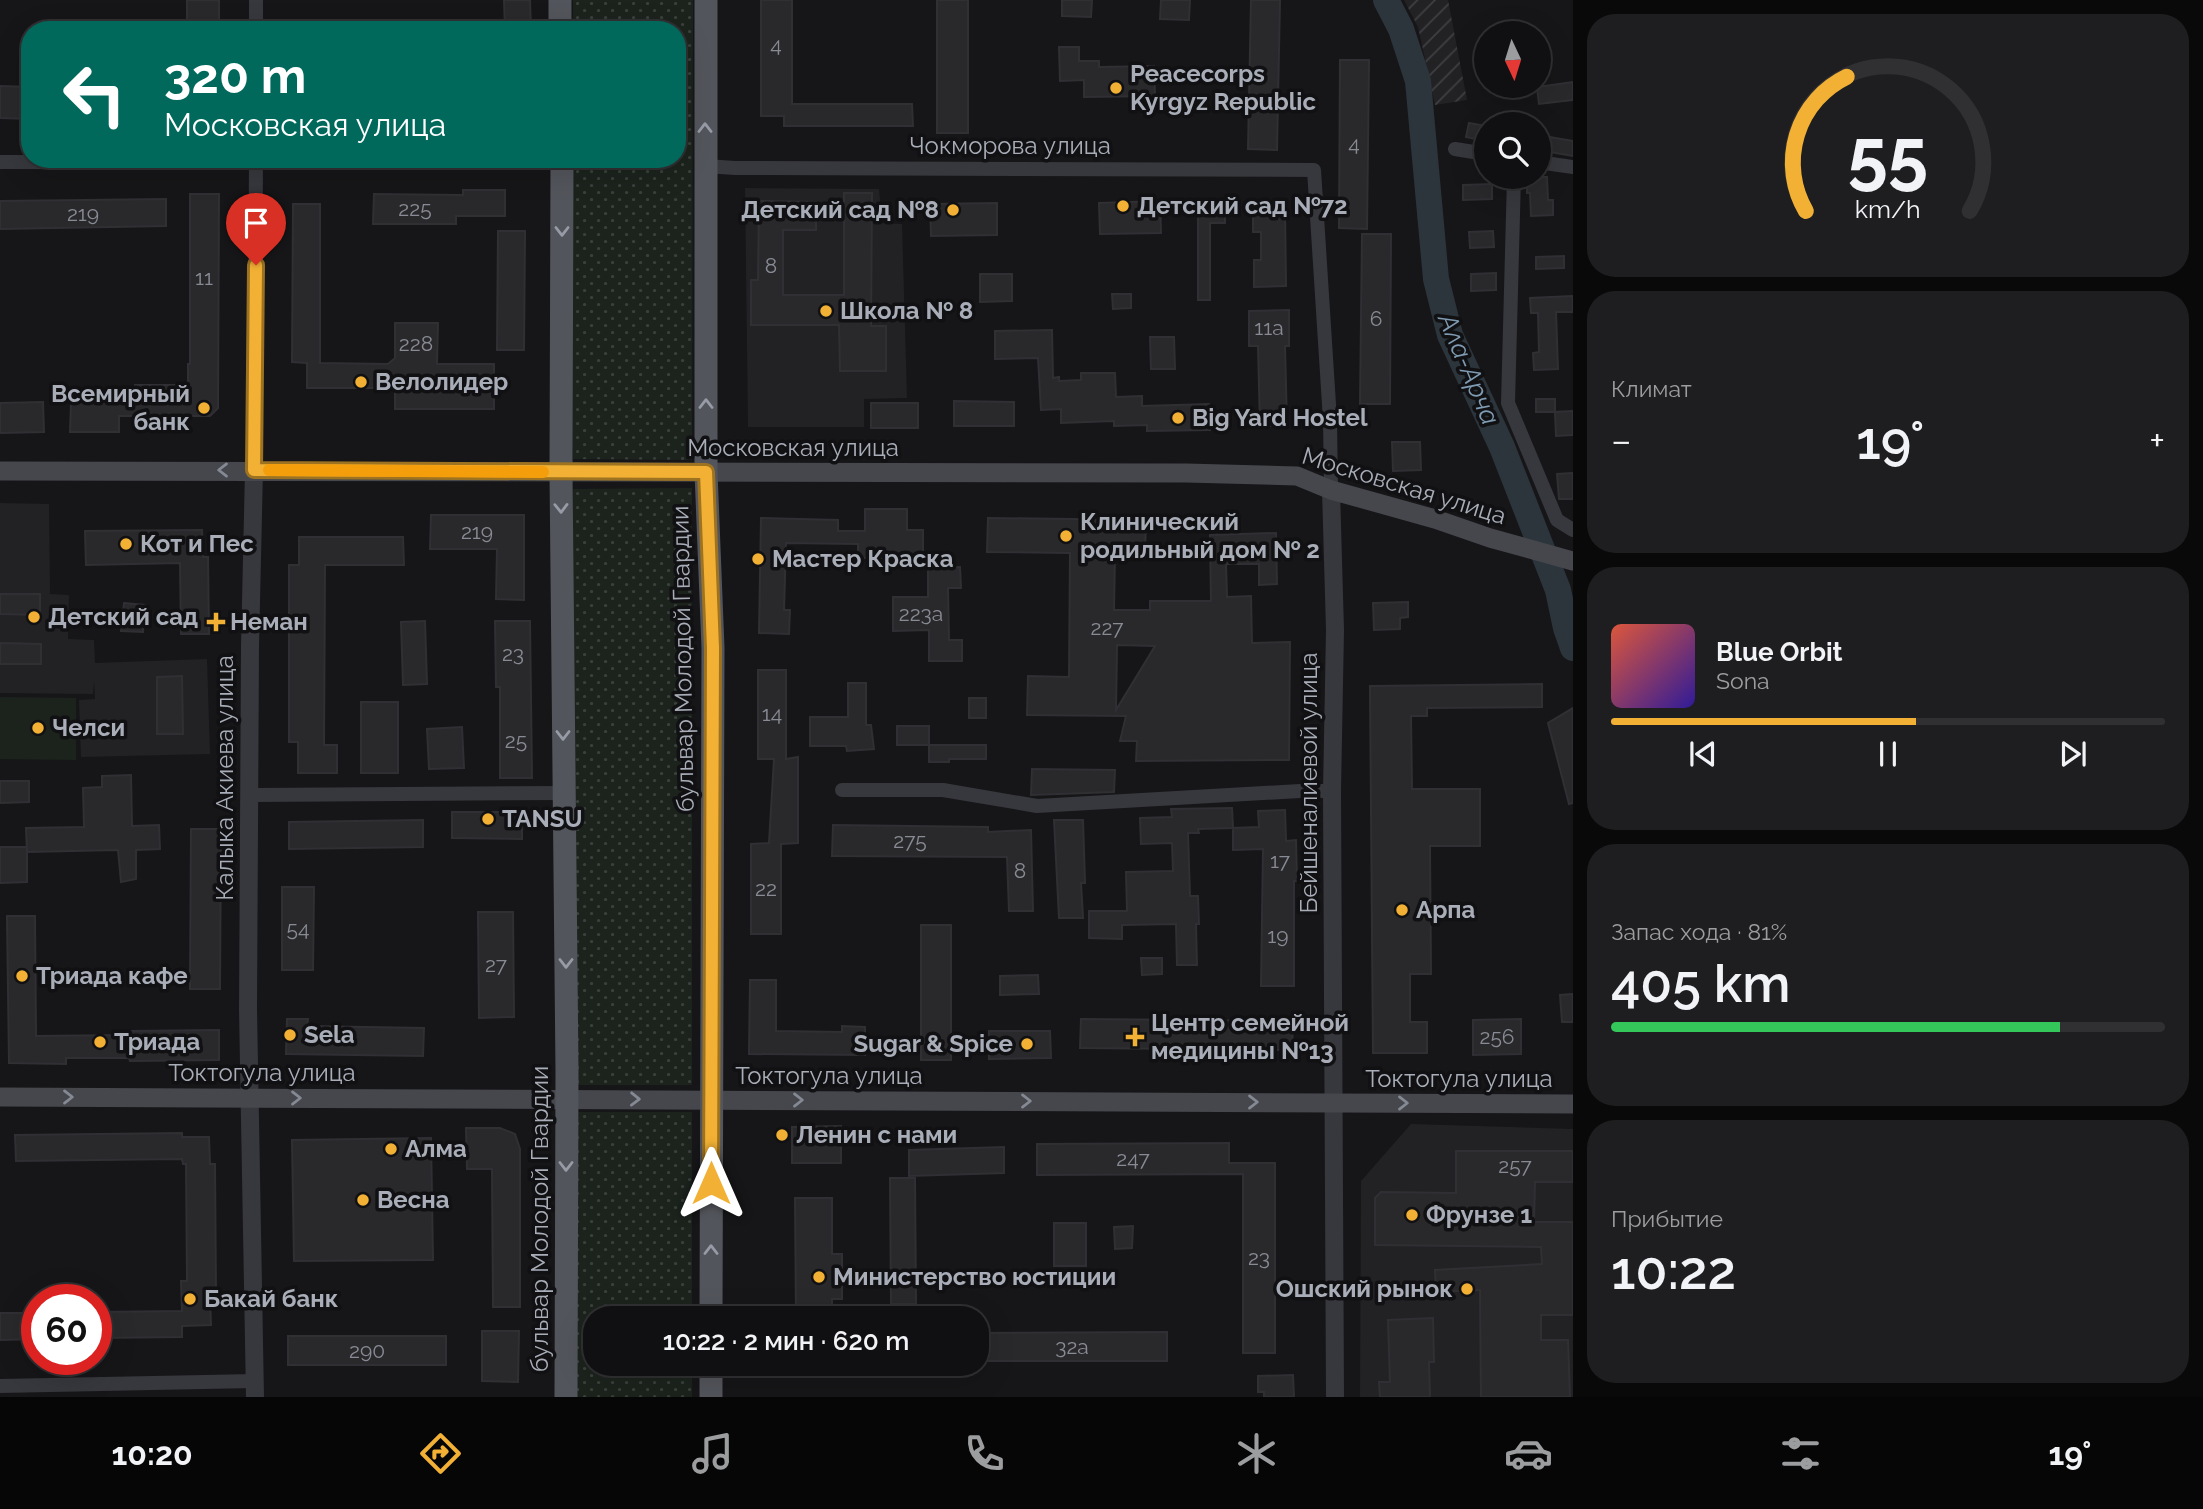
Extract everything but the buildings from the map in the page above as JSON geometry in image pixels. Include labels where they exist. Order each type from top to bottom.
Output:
[{"type":"main road","points":[[560,0],[560,21]]},
{"type":"main road","name":"бульвар Молодой Гвардии","points":[[706,0],[706,472],[713,648],[711,1306]]},
{"type":"main road","name":"бульвар Молодой Гвардии","points":[[562,168],[566,1397]]},
{"type":"main road","name":"Московская улица","points":[[0,471],[706,472],[1297,477],[1331,490],[1573,561]]},
{"type":"main road","name":"Токтогула улица","points":[[0,1097],[1573,1104]]},
{"type":"main road","points":[[710,1397],[711,1376]]},
{"type":"street","points":[[256,0],[256,21]]},
{"type":"street","points":[[1455,149],[1474,152]]},
{"type":"street","points":[[0,162],[21,162]]},
{"type":"street","points":[[1551,164],[1573,167]]},
{"type":"street","name":"Чокморова улица","points":[[705,166],[1314,170]]},
{"type":"street","name":"Калыка Акиева улица","points":[[255,1389],[248,795],[256,168]]},
{"type":"street","name":"Бейшеналиевой улица","points":[[1314,170],[1330,420],[1335,630],[1332,791],[1335,1397]]},
{"type":"street","points":[[1514,189],[1508,403],[1557,520],[1573,530]]},
{"type":"street","points":[[842,790],[943,790],[1037,806],[1286,791],[1332,791]]},
{"type":"street","points":[[248,795],[564,793]]},
{"type":"street","points":[[0,1386],[255,1389]]},
{"type":"shaded area","points":[[573,0],[693,0],[692,460],[573,459],[573,168],[686,168],[686,21],[573,21]]},
{"type":"shaded area","points":[[1404,0],[1448,0],[1467,100],[1435,105],[1418,27]]},
{"type":"shaded area","name":"Школа № 8","points":[[745,188],[879,189],[882,223],[902,224],[907,398],[864,399],[864,427],[748,427]]},
{"type":"shaded area","points":[[692,488],[692,1085],[573,1085],[573,489]]},
{"type":"shaded area","points":[[0,503],[49,504],[50,594],[69,595],[68,639],[94,640],[95,663],[207,659],[210,754],[81,757],[79,700],[95,699],[94,681],[93,694],[0,693]]},
{"type":"shaded area","name":"Челси","points":[[0,697],[76,698],[76,760],[0,759]]},
{"type":"shaded area","points":[[573,1112],[692,1112],[692,1306],[583,1306],[583,1376],[692,1376],[692,1397],[573,1397]]},
{"type":"shaded area","name":"Ошский рынок","points":[[1411,1124],[1573,1129],[1573,1397],[1360,1397],[1361,1181]]},
{"type":"waterway","name":"Ала-Арча","points":[[1386,0],[1401,29],[1418,81],[1436,279],[1450,335],[1502,447],[1558,590],[1573,648]]},
{"type":"slow traffic","points":[[269,470],[543,472]]},
{"type":"place","name":"Peacecorps Kyrgyz Republic","points":[[1116,88]]},
{"type":"place","name":"Детский сад №72","points":[[1123,206]]},
{"type":"place","name":"Детский сад №8","points":[[953,210]]},
{"type":"place","name":"Школа № 8","points":[[826,311]]},
{"type":"place","name":"Велолидер","points":[[361,382]]},
{"type":"place","name":"Всемирный банк","points":[[204,408]]},
{"type":"place","name":"Big Yard Hostel","points":[[1178,418]]},
{"type":"place","name":"Клинический родильный дом № 2","points":[[1066,536]]},
{"type":"place","name":"Кот и Пес","points":[[126,544]]},
{"type":"place","name":"Мастер Краска","points":[[758,559]]},
{"type":"place","name":"Детский сад","points":[[34,617]]},
{"type":"place","name":"Неман","points":[[216,622]]},
{"type":"place","name":"Челси","points":[[38,728]]},
{"type":"place","name":"TANSU","points":[[488,819]]},
{"type":"place","name":"Арпа","points":[[1402,910]]},
{"type":"place","name":"Триада кафе","points":[[22,976]]},
{"type":"place","name":"Sela","points":[[290,1035]]},
{"type":"place","name":"Центр семейной медицины №13","points":[[1135,1037]]},
{"type":"place","name":"Триада","points":[[100,1042]]},
{"type":"place","name":"Sugar & Spice","points":[[1027,1044]]},
{"type":"place","name":"Ленин с нами","points":[[782,1135]]},
{"type":"place","name":"Алма","points":[[391,1149]]},
{"type":"place","name":"Весна","points":[[363,1200]]},
{"type":"place","name":"Фрунзе 1","points":[[1412,1215]]},
{"type":"place","name":"Министерство юстиции","points":[[819,1277]]},
{"type":"place","name":"Ошский рынок","points":[[1467,1289]]},
{"type":"place","name":"Бакай банк","points":[[190,1299]]},
{"type":"route","points":[[256,265],[254,470],[706,472],[713,648],[711,1183]]}]
